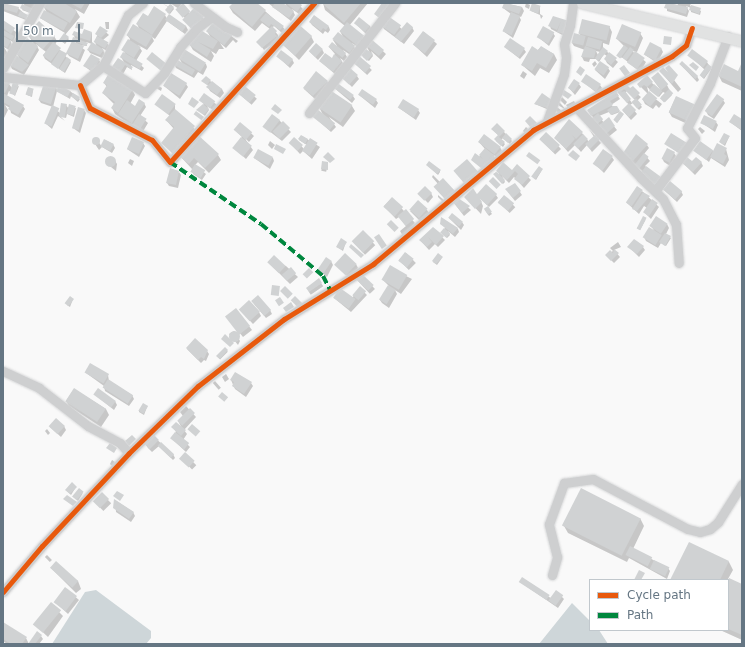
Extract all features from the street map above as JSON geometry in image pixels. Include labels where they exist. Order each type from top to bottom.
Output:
[{"type":"main road","points":[[582,3],[728,36],[742,41]]},
{"type":"street","points":[[4,65],[40,3]]},
{"type":"street","points":[[3,77],[80,85],[103,66],[128,15],[143,3]]},
{"type":"street","points":[[194,3],[212,17],[237,32]]},
{"type":"street","points":[[80,85],[90,108],[152,140],[170,162],[314,3]]},
{"type":"street","points":[[309,113],[395,3]]},
{"type":"street","points":[[547,121],[564,74],[566,57],[564,44],[570,25],[573,3]]},
{"type":"street","points":[[103,66],[145,93],[164,73],[180,47],[196,29],[212,17]]},
{"type":"street","points":[[3,592],[42,546],[129,453],[175,405],[198,386],[284,319],[373,264],[547,121],[672,56],[686,45],[692,28]]},
{"type":"street","points":[[655,191],[696,138],[687,128],[710,83],[728,36]]},
{"type":"street","points":[[576,107],[640,178],[663,199],[676,224],[679,262]]},
{"type":"street","points":[[3,371],[39,388],[88,426],[120,443],[129,453]]},
{"type":"street","points":[[552,575],[557,557],[549,524],[564,483],[593,479],[688,529],[700,532],[710,529],[718,522],[742,484]]},
{"type":"shaded area","points":[[96,590],[151,631],[151,638],[146,644],[52,644],[85,592]]},
{"type":"shaded area","points":[[572,603],[589,620],[589,631],[600,631],[608,644],[539,644]]},
{"type":"building","points":[[3,3],[19,7],[17,13],[3,9]]},
{"type":"building","points":[[45,3],[64,3],[77,11],[70,23],[43,7]]},
{"type":"building","points":[[70,3],[85,3],[81,9]]},
{"type":"building","points":[[183,3],[190,11],[183,18],[175,10]]},
{"type":"building","points":[[233,3],[257,3],[266,10],[252,27],[229,7]]},
{"type":"building","points":[[275,3],[283,3],[294,11],[289,18],[272,7]]},
{"type":"building","points":[[286,3],[299,3],[302,5],[297,12]]},
{"type":"building","points":[[322,3],[361,3],[344,23]]},
{"type":"building","points":[[382,3],[393,3],[381,19],[374,14]]},
{"type":"building","points":[[504,3],[522,7],[519,14],[502,8]]},
{"type":"building","points":[[532,3],[541,6],[538,13],[530,11]]},
{"type":"building","points":[[666,3],[688,7],[686,14],[664,8]]},
{"type":"building","points":[[22,4],[34,9],[32,14],[20,8]]},
{"type":"building","points":[[170,4],[174,7],[169,14],[165,10]]},
{"type":"building","points":[[691,5],[701,8],[699,14],[689,10]]},
{"type":"building","points":[[154,6],[166,14],[152,35],[136,24],[143,13],[148,16]]},
{"type":"building","points":[[195,7],[204,16],[191,29],[182,20]]},
{"type":"building","points":[[44,10],[68,23],[64,31],[40,18]]},
{"type":"building","points":[[20,11],[28,15],[26,19],[18,16]]},
{"type":"building","points":[[511,12],[520,16],[512,35],[502,31]]},
{"type":"building","points":[[266,13],[284,26],[280,30],[271,24],[269,27],[260,20]]},
{"type":"building","points":[[169,14],[186,26],[182,32],[165,20]]},
{"type":"building","points":[[314,15],[329,26],[326,30],[323,28],[321,31],[309,22]]},
{"type":"building","points":[[388,16],[401,25],[394,35],[381,26]]},
{"type":"building","points":[[553,16],[569,21],[565,34],[557,32],[561,21],[557,30],[548,26]]},
{"type":"building","points":[[359,17],[370,26],[365,32],[354,23]]},
{"type":"building","points":[[582,19],[610,26],[607,41],[578,34]]},
{"type":"building","points":[[3,20],[15,28],[11,34],[3,28]]},
{"type":"building","points":[[39,21],[55,36],[43,49],[27,34]]},
{"type":"building","points":[[214,21],[232,35],[224,45],[206,31]]},
{"type":"building","points":[[77,22],[84,23],[83,29],[75,28]]},
{"type":"building","points":[[347,22],[364,36],[357,45],[339,31]]},
{"type":"building","points":[[407,22],[413,27],[401,42],[395,37]]},
{"type":"building","points":[[297,23],[312,36],[295,56],[280,43]]},
{"type":"building","points":[[133,24],[153,36],[146,47],[126,35]]},
{"type":"building","points":[[622,24],[641,32],[635,47],[616,39]]},
{"type":"building","points":[[100,26],[108,31],[101,38],[95,34]]},
{"type":"building","points":[[272,26],[277,31],[275,34],[277,36],[262,48],[256,42]]},
{"type":"building","points":[[543,26],[554,32],[548,44],[537,37]]},
{"type":"building","points":[[84,29],[92,32],[90,41],[72,35],[74,31],[82,34]]},
{"type":"building","points":[[199,29],[218,41],[213,49],[198,42],[211,50],[207,57],[189,45]]},
{"type":"building","points":[[3,30],[14,36],[12,40],[3,35]]},
{"type":"building","points":[[423,31],[435,40],[425,54],[413,45]]},
{"type":"building","points":[[338,32],[355,46],[349,53],[332,39]]},
{"type":"building","points":[[64,33],[69,37],[64,43],[59,40]]},
{"type":"building","points":[[574,33],[586,36],[583,46],[572,43]]},
{"type":"building","points":[[3,36],[11,41],[7,48],[3,45]]},
{"type":"building","points":[[97,36],[108,42],[105,48],[94,42]]},
{"type":"building","points":[[664,36],[672,37],[671,45],[663,44]]},
{"type":"building","points":[[73,37],[88,43],[86,46],[72,40]]},
{"type":"building","points":[[588,37],[602,41],[600,50],[586,46]]},
{"type":"building","points":[[27,38],[38,46],[28,63],[15,53]]},
{"type":"building","points":[[510,38],[525,48],[519,57],[504,47]]},
{"type":"building","points":[[128,39],[141,47],[134,58],[121,50]]},
{"type":"building","points":[[371,39],[384,50],[379,56],[366,45]]},
{"type":"building","points":[[72,41],[84,46],[78,59],[67,54],[58,69],[51,64],[60,50],[66,53]]},
{"type":"building","points":[[53,42],[61,48],[51,62],[43,56]]},
{"type":"building","points":[[92,42],[104,50],[100,55],[87,50]]},
{"type":"building","points":[[332,42],[346,53],[342,58],[328,47]]},
{"type":"building","points":[[650,42],[662,48],[655,60],[644,54]]},
{"type":"building","points":[[316,43],[323,49],[316,57],[309,51]]},
{"type":"building","points":[[624,45],[628,48],[620,58],[616,55]]},
{"type":"building","points":[[532,46],[538,50],[541,46],[554,54],[546,68],[537,63],[532,71],[521,65]]},
{"type":"building","points":[[585,46],[596,50],[594,58],[581,57]]},
{"type":"building","points":[[603,47],[608,51],[598,61],[595,58]]},
{"type":"building","points":[[630,47],[634,50],[626,60],[622,57]]},
{"type":"building","points":[[184,49],[206,63],[200,72],[178,58]]},
{"type":"building","points":[[366,49],[373,54],[367,61],[361,55]]},
{"type":"building","points":[[692,49],[708,61],[703,67],[687,55]]},
{"type":"building","points":[[281,50],[293,59],[288,65],[276,56]]},
{"type":"building","points":[[635,51],[645,58],[637,69],[627,62]]},
{"type":"building","points":[[123,52],[143,64],[140,69],[120,57]]},
{"type":"building","points":[[152,52],[167,64],[161,71],[146,59]]},
{"type":"building","points":[[609,52],[617,58],[611,65],[604,59]]},
{"type":"building","points":[[325,53],[332,58],[334,54],[342,61],[333,72],[319,61]]},
{"type":"building","points":[[91,54],[100,59],[93,71],[83,66]]},
{"type":"building","points":[[16,55],[29,65],[22,72],[9,65]]},
{"type":"building","points":[[358,55],[371,66],[365,73],[352,62]]},
{"type":"building","points":[[67,57],[71,60],[64,72],[59,69]]},
{"type":"building","points":[[118,58],[133,67],[131,69],[125,65],[120,73],[111,68]]},
{"type":"building","points":[[176,59],[195,70],[192,75],[173,64]]},
{"type":"building","points":[[600,61],[609,67],[604,75],[594,69]]},
{"type":"building","points":[[682,61],[698,76],[695,79],[679,64]]},
{"type":"building","points":[[693,62],[699,67],[696,71],[689,65]]},
{"type":"building","points":[[742,62],[742,87],[718,76],[724,64],[738,71]]},
{"type":"building","points":[[708,64],[712,67],[704,78],[700,75]]},
{"type":"building","points":[[624,65],[630,73],[625,77],[619,69]]},
{"type":"building","points":[[669,65],[678,75],[672,84],[659,71],[663,67],[668,72],[665,68]]},
{"type":"building","points":[[580,66],[585,70],[581,76],[576,72]]},
{"type":"building","points":[[349,67],[358,75],[349,85],[340,77]]},
{"type":"building","points":[[316,71],[328,81],[313,96],[303,88]]},
{"type":"building","points":[[658,72],[668,84],[661,90],[651,78]]},
{"type":"building","points":[[109,73],[133,89],[118,113],[111,108],[115,102],[102,93],[107,85],[103,83]]},
{"type":"building","points":[[171,73],[187,83],[179,96],[163,86]]},
{"type":"building","points":[[586,74],[601,84],[596,92],[581,81]]},
{"type":"building","points":[[647,75],[653,82],[647,87],[644,85],[640,88],[637,84]]},
{"type":"building","points":[[206,76],[211,80],[207,85],[201,81]]},
{"type":"building","points":[[3,79],[10,83],[5,93],[3,92]]},
{"type":"building","points":[[574,79],[580,83],[574,92],[568,88]]},
{"type":"building","points":[[212,81],[222,89],[217,95],[206,87]]},
{"type":"building","points":[[13,82],[19,84],[15,95],[9,93]]},
{"type":"building","points":[[336,82],[354,95],[350,100],[332,87]]},
{"type":"building","points":[[44,83],[56,87],[51,104],[38,100]]},
{"type":"building","points":[[241,83],[256,95],[249,103],[235,91]]},
{"type":"building","points":[[626,84],[630,88],[633,86],[640,93],[634,99],[624,89],[621,92],[625,91],[631,99],[627,103],[617,92]]},
{"type":"building","points":[[654,84],[662,91],[658,97],[649,90]]},
{"type":"building","points":[[59,85],[71,91],[67,97],[56,91]]},
{"type":"building","points":[[28,87],[34,89],[31,96],[26,95]]},
{"type":"building","points":[[362,89],[377,99],[373,105],[358,95]]},
{"type":"building","points":[[669,89],[673,93],[664,102],[660,98]]},
{"type":"building","points":[[330,90],[352,105],[341,123],[318,107]]},
{"type":"building","points":[[564,90],[572,95],[568,99],[561,94]]},
{"type":"building","points":[[616,91],[619,96],[610,101],[613,105],[591,116],[587,110]]},
{"type":"building","points":[[649,91],[657,98],[650,107],[642,99]]},
{"type":"building","points":[[3,93],[24,105],[18,115],[8,109],[10,106],[3,102]]},
{"type":"building","points":[[73,93],[80,97],[78,100],[71,96]]},
{"type":"building","points":[[204,93],[215,101],[210,109],[199,100]]},
{"type":"building","points":[[542,93],[552,100],[547,108],[534,104]]},
{"type":"building","points":[[162,94],[176,104],[168,115],[154,105]]},
{"type":"building","points":[[717,94],[724,99],[712,116],[705,111]]},
{"type":"building","points":[[676,96],[696,105],[689,121],[669,112]]},
{"type":"building","points":[[192,97],[199,102],[194,108],[188,104]]},
{"type":"building","points":[[636,98],[642,105],[637,109],[631,102]]},
{"type":"building","points":[[139,99],[145,103],[132,123],[118,114],[127,100],[135,106]]},
{"type":"building","points":[[403,99],[419,109],[414,118],[398,107]]},
{"type":"building","points":[[61,103],[67,104],[65,118],[59,117]]},
{"type":"building","points":[[629,103],[636,110],[629,117],[622,110]]},
{"type":"building","points":[[69,104],[76,106],[73,116],[66,114]]},
{"type":"building","points":[[203,104],[209,109],[204,115],[196,110]]},
{"type":"building","points":[[275,104],[282,110],[278,114],[271,109]]},
{"type":"building","points":[[52,105],[59,108],[52,127],[44,123]]},
{"type":"building","points":[[613,106],[617,106],[620,111],[611,115],[607,110]]},
{"type":"building","points":[[78,107],[85,109],[79,130],[72,128]]},
{"type":"building","points":[[175,109],[195,126],[173,153],[161,143],[174,127],[165,120]]},
{"type":"building","points":[[317,109],[335,123],[330,130],[311,116]]},
{"type":"building","points":[[196,111],[204,117],[202,120],[194,114]]},
{"type":"building","points":[[620,111],[624,114],[617,123],[613,120]]},
{"type":"building","points":[[598,113],[603,119],[597,124],[592,118]]},
{"type":"building","points":[[139,114],[147,119],[140,130],[132,125]]},
{"type":"building","points":[[272,114],[280,120],[270,133],[262,127]]},
{"type":"building","points":[[734,114],[742,119],[742,130],[729,122]]},
{"type":"building","points":[[704,115],[717,121],[713,129],[700,123]]},
{"type":"building","points":[[530,116],[537,123],[531,128],[525,121]]},
{"type":"building","points":[[609,117],[615,126],[605,135],[598,126]]},
{"type":"building","points":[[569,119],[583,132],[576,139],[572,135],[575,139],[566,149],[554,138]]},
{"type":"building","points":[[283,121],[290,128],[279,139],[272,132]]},
{"type":"building","points":[[240,122],[252,132],[246,140],[234,130]]},
{"type":"building","points":[[497,123],[505,131],[499,137],[505,142],[501,146],[494,139],[498,135],[491,129]]},
{"type":"building","points":[[546,132],[560,145],[553,152],[539,139]]},
{"type":"building","points":[[506,133],[512,139],[508,143],[502,138]]},
{"type":"building","points":[[671,133],[687,143],[680,154],[664,144]]},
{"type":"building","points":[[724,133],[730,136],[724,145],[719,142]]},
{"type":"building","points":[[484,134],[501,147],[495,155],[478,142]]},
{"type":"building","points":[[583,134],[588,139],[578,149],[573,144]]},
{"type":"building","points":[[596,134],[600,139],[590,149],[585,144]]},
{"type":"building","points":[[636,134],[648,144],[633,161],[623,153]]},
{"type":"building","points":[[198,135],[219,154],[205,168],[194,158],[189,164],[179,156]]},
{"type":"building","points":[[301,135],[308,139],[305,144],[298,139]]},
{"type":"building","points":[[94,137],[98,137],[100,141],[98,145],[94,145],[92,143],[92,139]]},
{"type":"building","points":[[132,137],[144,142],[139,154],[127,149]]},
{"type":"building","points":[[241,137],[252,146],[243,157],[232,148]]},
{"type":"building","points":[[294,137],[303,145],[298,151],[289,143]]},
{"type":"building","points":[[310,138],[318,143],[310,155],[302,151]]},
{"type":"building","points":[[104,139],[114,144],[110,151],[100,146]]},
{"type":"building","points":[[700,141],[713,150],[706,160],[693,151]]},
{"type":"building","points":[[717,143],[727,148],[724,154],[727,156],[723,164],[710,157]]},
{"type":"building","points":[[276,144],[286,149],[283,154],[274,149]]},
{"type":"building","points":[[485,148],[495,156],[481,168],[471,160],[475,153],[483,159],[479,155]]},
{"type":"building","points":[[667,148],[675,152],[670,163],[662,159]]},
{"type":"building","points":[[258,149],[273,157],[268,166],[253,158]]},
{"type":"building","points":[[603,149],[613,156],[603,171],[593,164]]},
{"type":"building","points":[[573,150],[580,156],[576,161],[568,155]]},
{"type":"building","points":[[328,152],[335,159],[330,163],[323,157]]},
{"type":"building","points":[[529,152],[540,160],[537,164],[526,156]]},
{"type":"building","points":[[644,153],[649,157],[639,168],[635,165]]},
{"type":"building","points":[[108,156],[112,156],[114,157],[114,165],[108,166],[105,163],[105,159]]},
{"type":"building","points":[[687,157],[692,161],[696,157],[702,162],[693,172],[682,163]]},
{"type":"building","points":[[467,159],[479,173],[465,184],[453,171]]},
{"type":"building","points":[[322,161],[328,162],[328,170],[321,169]]},
{"type":"building","points":[[429,161],[441,170],[437,174],[426,165]]},
{"type":"building","points":[[503,162],[512,170],[517,164],[530,176],[522,185],[514,179],[518,174],[515,171],[507,180],[496,171]]},
{"type":"building","points":[[195,164],[205,170],[201,178],[190,172]]},
{"type":"building","points":[[539,166],[543,169],[535,179],[531,176]]},
{"type":"building","points":[[646,166],[661,177],[655,186],[638,176]]},
{"type":"building","points":[[170,168],[179,171],[176,185],[166,183]]},
{"type":"building","points":[[497,172],[505,180],[502,184],[493,174]]},
{"type":"building","points":[[493,177],[501,185],[497,189],[489,181]]},
{"type":"building","points":[[443,178],[456,192],[446,201],[433,187]]},
{"type":"building","points":[[670,181],[682,191],[675,200],[663,189]]},
{"type":"building","points":[[515,183],[521,191],[513,198],[505,189]]},
{"type":"building","points":[[486,184],[497,194],[487,205],[476,195]]},
{"type":"building","points":[[425,186],[432,193],[424,201],[417,194]]},
{"type":"building","points":[[637,186],[643,190],[632,206],[626,203]]},
{"type":"building","points":[[473,188],[482,202],[475,209],[464,197]]},
{"type":"building","points":[[643,192],[650,196],[637,211],[632,209]]},
{"type":"building","points":[[504,195],[514,203],[508,211],[498,203]]},
{"type":"building","points":[[392,197],[403,207],[394,217],[383,207]]},
{"type":"building","points":[[458,198],[470,206],[462,213],[453,202]]},
{"type":"building","points":[[652,199],[658,203],[649,216],[643,212]]},
{"type":"building","points":[[418,200],[428,209],[419,218],[409,210]]},
{"type":"building","points":[[488,206],[492,212],[488,215],[484,209]]},
{"type":"building","points":[[406,209],[414,219],[406,226],[397,216]]},
{"type":"building","points":[[452,213],[463,222],[459,226],[448,218]]},
{"type":"building","points":[[643,216],[647,218],[640,230],[637,228]]},
{"type":"building","points":[[656,216],[668,224],[661,234],[649,226]]},
{"type":"building","points":[[441,217],[458,228],[453,234],[440,224]]},
{"type":"building","points":[[391,220],[399,228],[395,232],[387,224]]},
{"type":"building","points":[[433,227],[444,236],[436,245],[428,237],[432,242],[427,247],[419,240]]},
{"type":"building","points":[[649,227],[662,235],[655,245],[643,237]]},
{"type":"building","points":[[444,228],[450,233],[446,238],[440,233]]},
{"type":"building","points":[[363,230],[374,241],[363,253],[352,241]]},
{"type":"building","points":[[665,233],[671,236],[665,246],[659,242]]},
{"type":"building","points":[[379,234],[387,246],[382,249],[374,237]]},
{"type":"building","points":[[341,238],[347,242],[342,250],[336,247]]},
{"type":"building","points":[[634,239],[644,246],[637,254],[627,247]]},
{"type":"building","points":[[351,244],[364,255],[361,258],[349,247]]},
{"type":"building","points":[[614,249],[619,253],[611,261],[605,255],[610,250],[613,253]]},
{"type":"building","points":[[405,252],[414,259],[407,267],[398,261]]},
{"type":"building","points":[[345,253],[357,264],[346,276],[334,265]]},
{"type":"building","points":[[438,253],[443,257],[436,264],[432,261]]},
{"type":"building","points":[[274,255],[286,266],[279,273],[267,262]]},
{"type":"building","points":[[326,257],[332,261],[323,274],[317,270]]},
{"type":"building","points":[[390,265],[407,275],[399,290],[382,280]]},
{"type":"building","points":[[291,267],[296,273],[287,281],[282,275]]},
{"type":"building","points":[[309,268],[313,272],[307,279],[303,274]]},
{"type":"building","points":[[362,274],[374,285],[368,291],[357,280]]},
{"type":"building","points":[[319,278],[322,283],[309,292],[306,288]]},
{"type":"building","points":[[272,285],[280,286],[279,296],[271,295]]},
{"type":"building","points":[[388,285],[396,290],[387,304],[379,299]]},
{"type":"building","points":[[285,286],[293,294],[288,299],[280,291]]},
{"type":"building","points":[[360,286],[366,291],[358,300],[352,295]]},
{"type":"building","points":[[340,288],[356,299],[349,309],[333,298]]},
{"type":"building","points":[[258,295],[271,310],[264,316],[251,301]]},
{"type":"building","points":[[70,296],[74,299],[69,306],[65,303]]},
{"type":"building","points":[[295,296],[303,304],[299,308],[291,300]]},
{"type":"building","points":[[280,297],[284,303],[279,306],[275,300]]},
{"type":"building","points":[[249,300],[260,312],[250,321],[239,310]]},
{"type":"building","points":[[291,302],[294,307],[286,312],[283,308]]},
{"type":"building","points":[[236,308],[250,326],[239,335],[225,317]]},
{"type":"building","points":[[232,331],[236,331],[238,332],[238,340],[232,341],[229,338],[229,334]]},
{"type":"building","points":[[225,334],[234,343],[230,347],[221,339]]},
{"type":"building","points":[[195,338],[208,350],[204,359],[201,357],[198,360],[186,348]]},
{"type":"building","points":[[225,347],[228,350],[220,359],[216,356]]},
{"type":"building","points":[[90,363],[109,374],[104,384],[84,373]]},
{"type":"building","points":[[235,372],[252,382],[244,394],[232,386],[234,382],[230,380]]},
{"type":"building","points":[[108,379],[133,395],[128,404],[103,387]]},
{"type":"building","points":[[74,388],[106,409],[97,422],[65,401]]},
{"type":"building","points":[[98,388],[116,401],[111,407],[93,394]]},
{"type":"building","points":[[222,392],[228,397],[224,402],[218,397]]},
{"type":"building","points":[[143,403],[148,406],[144,414],[138,411]]},
{"type":"building","points":[[190,408],[195,413],[182,426],[177,421]]},
{"type":"building","points":[[56,418],[65,426],[58,434],[49,426]]},
{"type":"building","points":[[176,422],[186,430],[181,436],[171,427]]},
{"type":"building","points":[[192,424],[200,431],[196,436],[187,429]]},
{"type":"building","points":[[175,432],[189,443],[184,449],[170,438]]},
{"type":"building","points":[[132,435],[136,439],[129,446],[125,441]]},
{"type":"building","points":[[154,435],[159,440],[150,449],[145,444]]},
{"type":"building","points":[[161,442],[174,454],[171,458],[158,446]]},
{"type":"building","points":[[110,443],[117,448],[114,453],[106,448]]},
{"type":"building","points":[[185,452],[195,461],[189,467],[179,459]]},
{"type":"building","points":[[72,482],[77,487],[70,494],[65,490]]},
{"type":"building","points":[[79,488],[84,492],[77,500],[72,497]]},
{"type":"building","points":[[581,488],[641,518],[622,556],[562,525]]},
{"type":"building","points":[[117,491],[124,495],[120,501],[113,496]]},
{"type":"building","points":[[102,492],[109,499],[100,508],[93,501]]},
{"type":"building","points":[[67,495],[77,502],[73,506],[63,499]]},
{"type":"building","points":[[114,499],[134,512],[129,519],[113,508]]},
{"type":"building","points":[[689,542],[729,561],[720,579],[670,579]]},
{"type":"building","points":[[630,546],[652,557],[648,566],[625,555]]},
{"type":"building","points":[[654,560],[669,567],[665,576],[650,569]]},
{"type":"building","points":[[56,561],[78,581],[72,588],[50,568]]},
{"type":"building","points":[[639,570],[645,573],[642,579],[634,579]]},
{"type":"building","points":[[522,577],[550,595],[546,600],[519,582]]},
{"type":"building","points":[[729,579],[742,584],[742,635],[729,629]]},
{"type":"building","points":[[65,587],[77,596],[66,611],[54,602]]},
{"type":"building","points":[[556,590],[563,595],[556,606],[548,601]]},
{"type":"building","points":[[51,602],[61,610],[43,633],[33,625]]},
{"type":"building","points":[[3,622],[27,637],[22,644],[11,644],[3,639]]},
{"type":"building","points":[[37,631],[42,635],[35,644],[28,644]]},
{"type":"marked path","points":[[170,162],[261,224],[323,276],[330,290]]},
{"type":"cycle path","points":[[80,85],[90,108],[152,140],[170,162],[314,3]]},
{"type":"cycle path","points":[[3,592],[42,546],[129,453],[198,386],[284,319],[373,264],[533,130],[672,56],[686,45],[692,28]]}]
